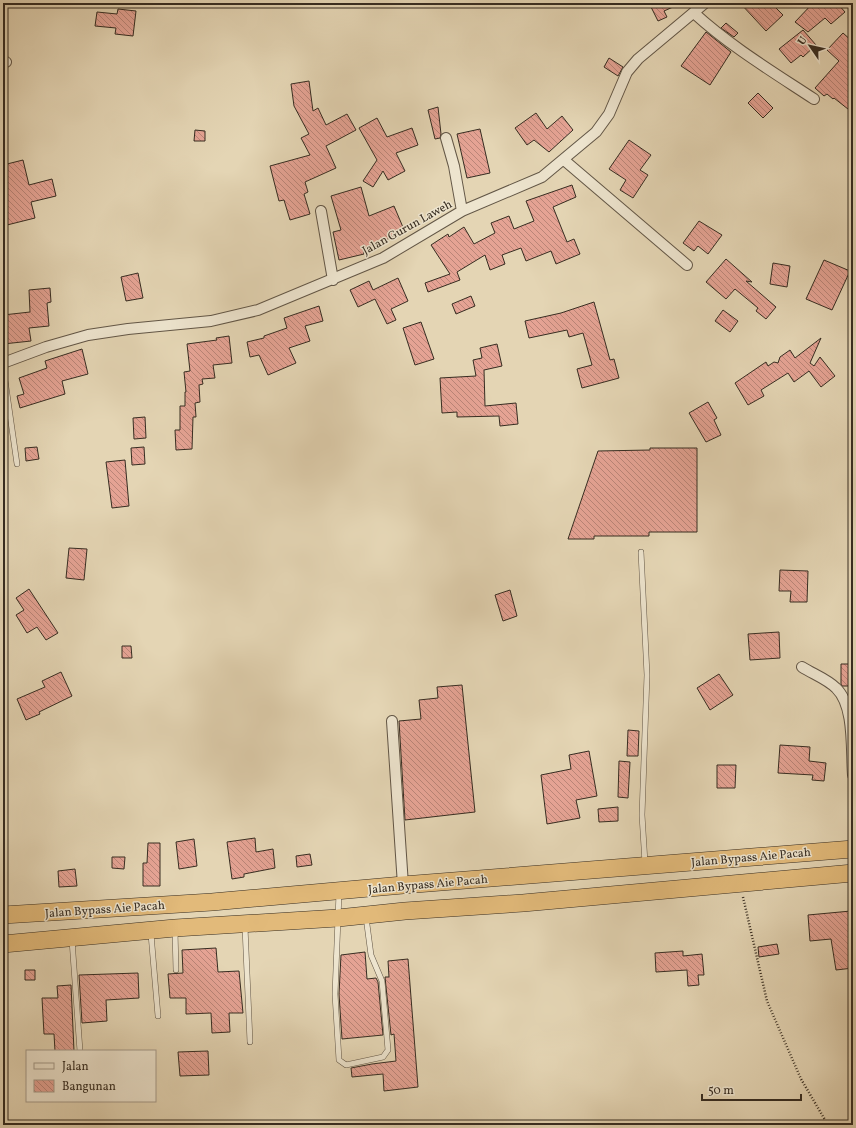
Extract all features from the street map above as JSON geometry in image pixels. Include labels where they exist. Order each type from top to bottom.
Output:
[{"type":"highway","name":"Jalan Bypass Aie Pacah","points":[[3,915],[339,892],[404,885],[853,849]]},
{"type":"highway","points":[[3,944],[174,928],[366,916],[405,911],[523,903],[853,873]]},
{"type":"street","name":"Jalan Gurun Laweh","points":[[3,364],[46,347],[88,336],[128,329],[211,320],[258,310],[383,258],[462,211],[542,177],[596,132],[609,114],[628,72],[638,59],[706,3]]},
{"type":"street","points":[[694,13],[713,30],[747,55],[814,99]]},
{"type":"street","points":[[446,138],[454,166],[462,211]]},
{"type":"street","points":[[564,160],[687,265]]},
{"type":"street","points":[[321,211],[333,280]]},
{"type":"street","points":[[802,667],[836,688],[851,708],[853,775]]},
{"type":"street","points":[[392,722],[404,885]]},
{"type":"lane","points":[[3,364],[18,464]]},
{"type":"lane","points":[[642,552],[647,675],[642,815],[645,866]]},
{"type":"lane","points":[[339,892],[335,994],[339,1060],[346,1065],[383,1057],[388,1050],[382,981],[371,955],[366,916]]},
{"type":"lane","points":[[245,924],[250,1042]]},
{"type":"lane","points":[[174,928],[176,970]]},
{"type":"lane","points":[[151,931],[158,1016]]},
{"type":"lane","points":[[71,938],[80,1050]]},
{"type":"path","points":[[739,883],[767,1001],[801,1079],[828,1125]]},
{"type":"building","points":[[649,3],[682,3],[664,11],[667,17],[658,21]]},
{"type":"building","points":[[740,3],[771,3],[783,15],[766,31]]},
{"type":"building","points":[[813,3],[837,3],[845,12],[831,24],[825,18],[808,32],[795,22]]},
{"type":"building","points":[[118,9],[136,11],[133,36],[115,34],[116,28],[95,26],[97,12],[117,14]]},
{"type":"building","points":[[726,23],[738,33],[734,37],[721,28]]},
{"type":"building","points":[[803,30],[816,45],[803,57],[801,55],[791,63],[779,49]]},
{"type":"building","points":[[706,32],[731,52],[710,85],[681,66]]},
{"type":"building","points":[[843,33],[853,42],[853,113],[834,98],[833,99],[827,94],[824,96],[815,88],[839,61],[827,50]]},
{"type":"building","points":[[609,58],[623,67],[618,76],[604,67]]},
{"type":"building","points":[[309,81],[313,111],[318,108],[326,125],[347,114],[356,130],[326,146],[336,168],[305,182],[308,192],[304,194],[310,214],[290,220],[284,200],[279,201],[270,166],[310,155],[301,138],[309,134],[294,106],[291,84]]},
{"type":"building","points":[[758,93],[773,108],[763,118],[748,103]]},
{"type":"building","points":[[438,107],[441,134],[440,138],[435,139],[428,110]]},
{"type":"building","points":[[536,113],[547,129],[562,116],[573,130],[549,152],[534,140],[527,145],[515,128]]},
{"type":"building","points":[[377,118],[387,137],[412,128],[418,145],[396,153],[405,171],[388,180],[383,171],[373,187],[363,181],[377,160],[359,128]]},
{"type":"building","points":[[480,129],[490,173],[467,178],[457,134]]},
{"type":"building","points":[[195,130],[205,131],[205,141],[194,141]]},
{"type":"building","points":[[629,140],[651,155],[640,170],[648,175],[633,198],[620,190],[626,180],[609,169]]},
{"type":"building","points":[[23,160],[29,185],[52,179],[56,196],[31,202],[35,218],[7,225],[3,210],[3,165]]},
{"type":"building","points":[[572,185],[576,197],[553,207],[567,242],[574,239],[580,254],[556,264],[551,251],[526,261],[521,248],[502,255],[505,264],[490,270],[485,255],[457,272],[460,280],[428,292],[425,283],[450,274],[431,245],[448,234],[449,237],[464,227],[474,244],[495,233],[491,223],[509,216],[514,229],[534,221],[526,201]]},
{"type":"building","points":[[361,187],[369,216],[394,206],[405,232],[363,249],[364,254],[339,260],[333,232],[341,230],[331,196]]},
{"type":"building","points":[[699,221],[722,235],[708,254],[698,246],[694,251],[683,243]]},
{"type":"building","points":[[726,259],[752,282],[746,281],[776,307],[766,319],[756,311],[758,308],[735,289],[726,299],[706,282]]},
{"type":"building","points":[[824,260],[850,271],[832,310],[806,299]]},
{"type":"building","points":[[773,263],[790,266],[787,287],[770,284]]},
{"type":"building","points":[[138,273],[143,298],[126,301],[121,277]]},
{"type":"building","points":[[398,278],[408,301],[391,309],[396,320],[387,324],[375,299],[358,307],[350,290],[369,281],[373,290]]},
{"type":"building","points":[[50,288],[51,302],[47,303],[49,326],[29,328],[31,341],[3,344],[3,315],[30,312],[29,290]]},
{"type":"building","points":[[471,296],[475,306],[456,314],[452,304]]},
{"type":"building","points":[[594,302],[610,360],[614,359],[619,378],[582,388],[577,369],[592,365],[583,333],[569,337],[567,330],[529,338],[525,321],[561,313]]},
{"type":"building","points":[[319,306],[323,321],[305,326],[310,341],[289,348],[296,363],[268,375],[259,355],[250,357],[247,342],[264,338],[264,336],[287,328],[284,318]]},
{"type":"building","points":[[723,310],[738,321],[730,332],[715,321]]},
{"type":"building","points":[[421,322],[434,359],[415,365],[403,328]]},
{"type":"building","points":[[229,336],[232,363],[213,365],[215,378],[202,379],[203,384],[199,385],[200,402],[195,403],[196,417],[193,417],[192,449],[176,450],[175,430],[180,430],[180,406],[185,406],[186,392],[184,372],[190,371],[187,344],[217,340],[216,338]]},
{"type":"building","points":[[821,338],[810,363],[814,366],[820,357],[835,376],[821,387],[809,371],[794,382],[788,373],[761,390],[764,396],[748,405],[735,383],[766,362],[768,366],[774,362],[778,363],[780,357],[790,350],[795,358]]},
{"type":"building","points":[[497,344],[502,366],[484,370],[485,406],[516,403],[518,424],[500,426],[499,416],[457,417],[457,412],[442,413],[440,378],[476,376],[473,360],[482,358],[480,348]]},
{"type":"building","points":[[82,349],[88,374],[62,381],[65,394],[20,408],[17,396],[24,394],[19,378],[47,368],[45,361]]},
{"type":"building","points":[[708,402],[717,418],[714,420],[721,435],[706,442],[689,413]]},
{"type":"building","points":[[145,417],[146,438],[134,439],[133,418]]},
{"type":"building","points":[[37,447],[39,459],[26,461],[25,448]]},
{"type":"building","points":[[144,447],[145,464],[132,465],[131,448]]},
{"type":"building","points":[[650,448],[697,448],[697,532],[649,532],[649,536],[594,536],[594,539],[568,539],[598,451],[650,450]]},
{"type":"building","points":[[125,460],[129,506],[112,508],[106,462]]},
{"type":"building","points":[[69,548],[87,549],[84,580],[66,578]]},
{"type":"building","points":[[780,570],[808,571],[807,602],[790,602],[791,591],[779,591]]},
{"type":"building","points":[[29,589],[58,633],[46,640],[37,627],[27,633],[16,615],[24,610],[16,598]]},
{"type":"building","points":[[510,590],[517,616],[503,621],[495,595]]},
{"type":"building","points":[[779,632],[780,658],[750,660],[748,634]]},
{"type":"building","points":[[122,646],[131,646],[132,658],[122,658]]},
{"type":"building","points":[[841,664],[853,664],[853,686],[842,686]]},
{"type":"building","points":[[61,672],[72,696],[26,720],[17,699],[45,687],[42,681]]},
{"type":"building","points":[[719,674],[733,695],[710,710],[697,688]]},
{"type":"building","points":[[462,685],[475,812],[405,820],[399,721],[421,719],[419,700],[438,698],[437,687]]},
{"type":"building","points":[[628,730],[639,731],[638,756],[627,756]]},
{"type":"building","points":[[780,745],[810,747],[809,761],[826,763],[824,781],[812,780],[813,775],[778,773]]},
{"type":"building","points":[[589,751],[597,796],[576,800],[580,818],[547,824],[541,775],[571,769],[569,755]]},
{"type":"building","points":[[619,761],[630,762],[628,798],[618,797]]},
{"type":"building","points":[[717,765],[736,765],[735,788],[717,788]]},
{"type":"building","points":[[618,807],[618,821],[599,822],[598,809]]},
{"type":"building","points":[[255,838],[256,852],[273,849],[275,868],[244,874],[244,877],[232,879],[227,842]]},
{"type":"building","points":[[194,839],[197,866],[179,869],[176,842]]},
{"type":"building","points":[[148,843],[160,843],[160,886],[143,886],[143,863],[147,863]]},
{"type":"building","points":[[310,854],[312,865],[297,867],[296,856]]},
{"type":"building","points":[[112,857],[125,857],[124,869],[112,868]]},
{"type":"building","points":[[75,869],[77,886],[59,887],[58,871]]},
{"type":"building","points":[[851,911],[853,925],[853,968],[836,970],[831,939],[810,941],[808,915]]},
{"type":"building","points":[[777,944],[779,954],[759,957],[758,947]]},
{"type":"building","points":[[216,948],[218,972],[239,971],[243,1013],[229,1013],[230,1032],[212,1033],[211,1013],[186,1014],[186,998],[170,998],[168,974],[183,973],[182,950]]},
{"type":"building","points":[[683,951],[683,956],[702,954],[704,975],[698,975],[699,985],[688,986],[687,970],[656,972],[655,953]]},
{"type":"building","points":[[365,952],[367,979],[376,978],[378,982],[383,1035],[342,1039],[339,994],[341,955]]},
{"type":"building","points":[[408,959],[418,1087],[384,1091],[383,1074],[352,1077],[351,1068],[396,1061],[394,1034],[391,1035],[385,977],[389,977],[388,961]]},
{"type":"building","points":[[25,970],[35,970],[35,980],[25,980]]},
{"type":"building","points":[[138,973],[139,998],[106,1000],[107,1021],[82,1023],[79,975]]},
{"type":"building","points":[[71,985],[74,1050],[55,1050],[54,1034],[44,1034],[42,998],[58,998],[57,986]]},
{"type":"building","points":[[208,1051],[209,1075],[180,1076],[178,1052]]}]
